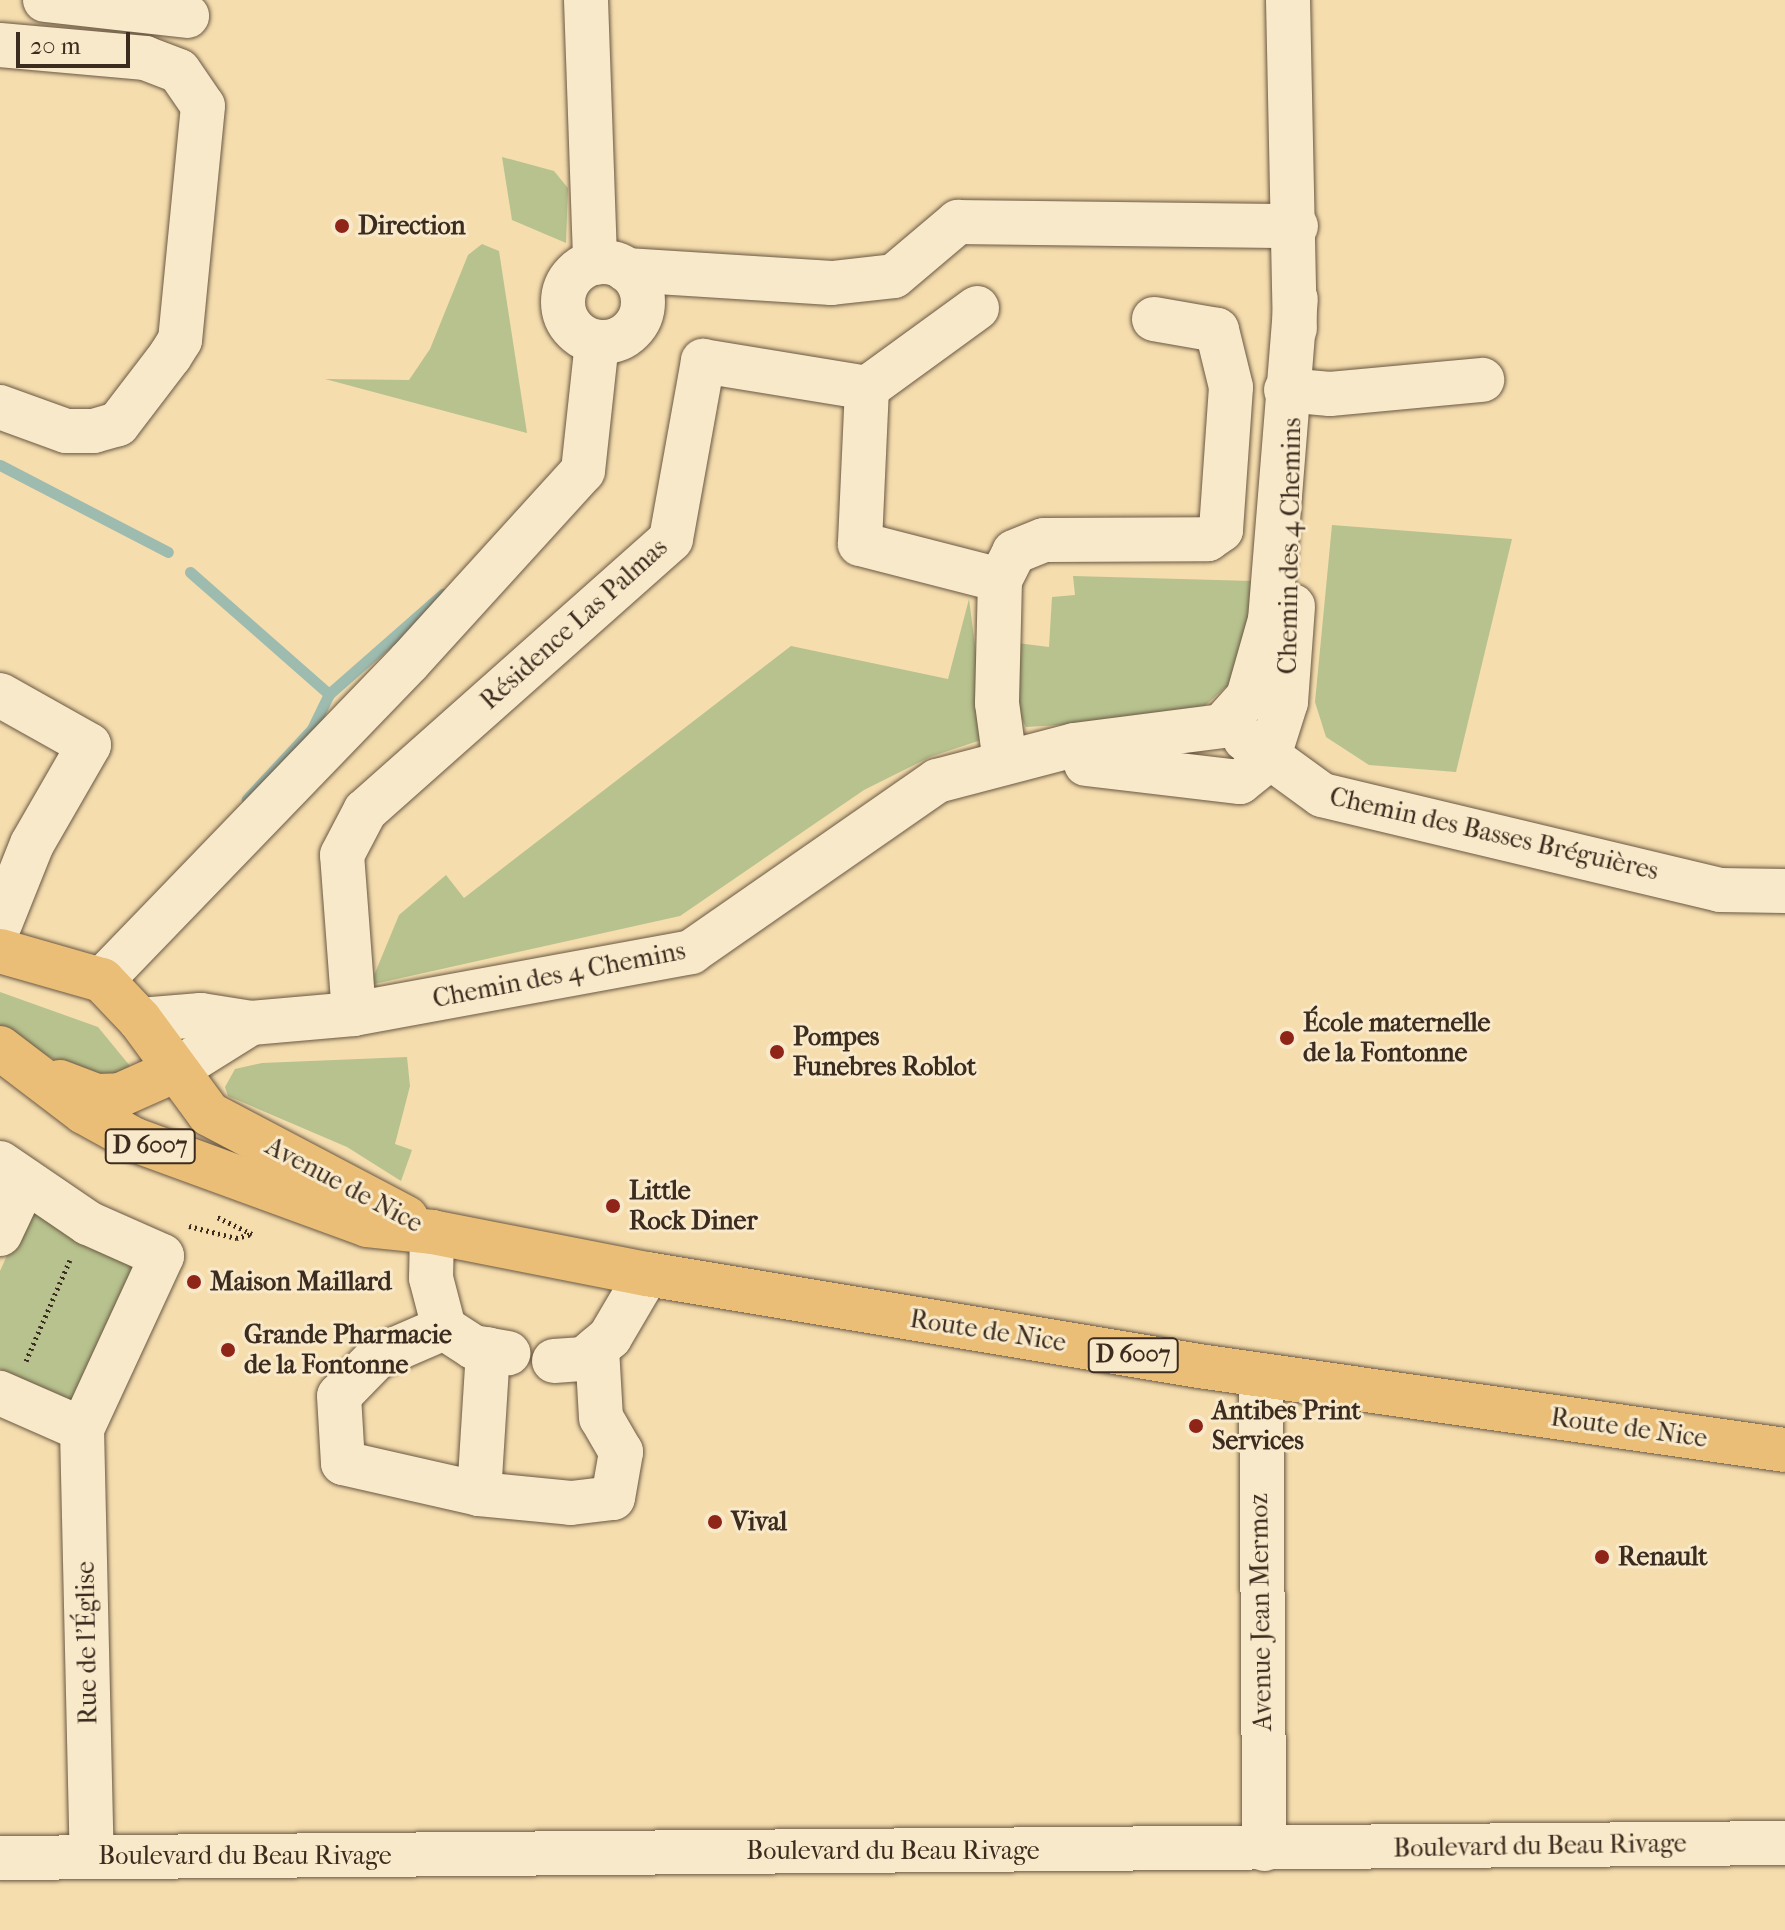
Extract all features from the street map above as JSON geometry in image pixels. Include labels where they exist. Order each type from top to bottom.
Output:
[{"type":"main road","name":"Avenue de Nice","points":[[0,951],[102,980],[140,1020],[174,1071],[209,1114],[432,1232]]},
{"type":"main road","name":"D 6007","points":[[0,966],[55,966]]},
{"type":"main road","name":"Avenue de Nice","points":[[0,1048],[84,1112],[135,1140],[330,1214],[367,1225],[432,1232]]},
{"type":"main road","points":[[39,1075],[97,1096],[142,1089],[174,1071]]},
{"type":"main road","name":"Route de Nice","points":[[432,1232],[647,1274],[1261,1375],[1785,1450]]},
{"type":"street","points":[[45,0],[187,16]]},
{"type":"street","points":[[586,0],[610,266],[642,291],[640,317],[623,337],[597,342],[575,331],[564,310],[567,285],[610,266],[832,283],[894,276],[958,222],[1296,226]]},
{"type":"street","name":"Chemin des 4 Chemins","points":[[251,1023],[354,1014],[691,952],[937,781],[1074,745],[1164,737],[1226,722],[1248,697],[1270,620],[1290,391],[1296,299],[1296,226],[1288,0]]},
{"type":"street","points":[[0,45],[145,58],[179,71],[203,106],[180,340],[170,356],[131,413],[106,428],[66,431],[0,407]]},
{"type":"street","points":[[977,308],[867,388],[860,544],[1000,580]]},
{"type":"street","points":[[1005,762],[997,703],[1000,580],[1014,552],[1044,540],[1208,539],[1221,530],[1231,387],[1217,330],[1154,319]]},
{"type":"street","points":[[102,980],[409,662],[583,471],[597,342]]},
{"type":"street","name":"Résidence Las Palmas","points":[[354,1014],[342,855],[365,811],[671,539],[703,361],[867,388]]},
{"type":"street","points":[[1290,391],[1330,394],[1482,380]]},
{"type":"street","name":"Chemin des 4 Chemins","points":[[1005,762],[1124,767],[1240,782],[1268,759],[1286,702],[1292,622],[1290,391]]},
{"type":"street","points":[[0,695],[89,745],[16,857],[0,924]]},
{"type":"street","name":"Chemin des Basses Bréguières","points":[[1226,722],[1268,759],[1322,795],[1720,890],[1785,891]]},
{"type":"street","points":[[140,1020],[201,1015],[251,1023]]},
{"type":"street","points":[[174,1071],[251,1023]]},
{"type":"street","points":[[0,1234],[13,1172],[88,1223],[162,1256],[82,1429],[4,1395]]},
{"type":"street","points":[[432,1232],[431,1278],[444,1328]]},
{"type":"street","points":[[554,1361],[584,1359],[610,1337],[647,1274]]},
{"type":"street","points":[[479,1494],[498,1351],[444,1328],[377,1357],[339,1396],[343,1463],[479,1494],[571,1503],[613,1498],[621,1452],[601,1418],[597,1348]]},
{"type":"street","name":"Avenue Jean Mermoz","points":[[1261,1375],[1264,1849]]},
{"type":"street","name":"Rue de l'Église","points":[[82,1429],[92,1856]]},
{"type":"street","name":"Boulevard du Beau Rivage","points":[[0,1858],[1785,1843]]},
{"type":"path","points":[[162,1256],[179,1223],[236,1238],[252,1234],[212,1215]]},
{"type":"path","points":[[4,1395],[88,1223]]},
{"type":"green space","points":[[502,157],[554,171],[568,188],[566,243],[512,220]]},
{"type":"green space","points":[[482,244],[499,251],[527,433],[325,379],[409,380],[430,349],[468,255]]},
{"type":"green space","points":[[1332,525],[1512,539],[1456,772],[1369,765],[1326,737],[1315,702]]},
{"type":"green space","points":[[1073,576],[1253,581],[1248,649],[1236,678],[1192,717],[1026,727],[1018,712],[1017,643],[1049,647],[1052,597],[1075,595]]},
{"type":"green space","points":[[969,599],[987,738],[930,757],[864,790],[680,916],[370,985],[399,915],[446,875],[464,898],[791,646],[948,679]]},
{"type":"green space","points":[[0,992],[98,1027],[130,1066],[122,1079],[101,1085],[0,1030]]},
{"type":"green space","points":[[407,1057],[410,1086],[395,1144],[412,1150],[401,1181],[347,1147],[228,1096],[225,1087],[235,1069],[262,1063]]},
{"type":"green space","points":[[28,1209],[139,1266],[74,1403],[0,1369],[0,1271]]},
{"type":"waterway","points":[[0,465],[168,552]]},
{"type":"waterway","points":[[190,572],[329,694],[312,729],[247,799]]},
{"type":"waterway","points":[[329,694],[443,594]]},
{"type":"place","name":"Direction","points":[[342,226]]},
{"type":"place","name":"École maternelle de la Fontonne","points":[[1287,1038]]},
{"type":"place","name":"Pompes Funebres Roblot","points":[[777,1052]]},
{"type":"place","name":"Little Rock Diner","points":[[613,1206]]},
{"type":"place","name":"Maison Maillard","points":[[194,1282]]},
{"type":"place","name":"Grande Pharmacie de la Fontonne","points":[[228,1350]]},
{"type":"place","name":"Antibes Print Services","points":[[1196,1426]]},
{"type":"place","name":"Vival","points":[[715,1522]]},
{"type":"place","name":"Renault","points":[[1602,1557]]}]
